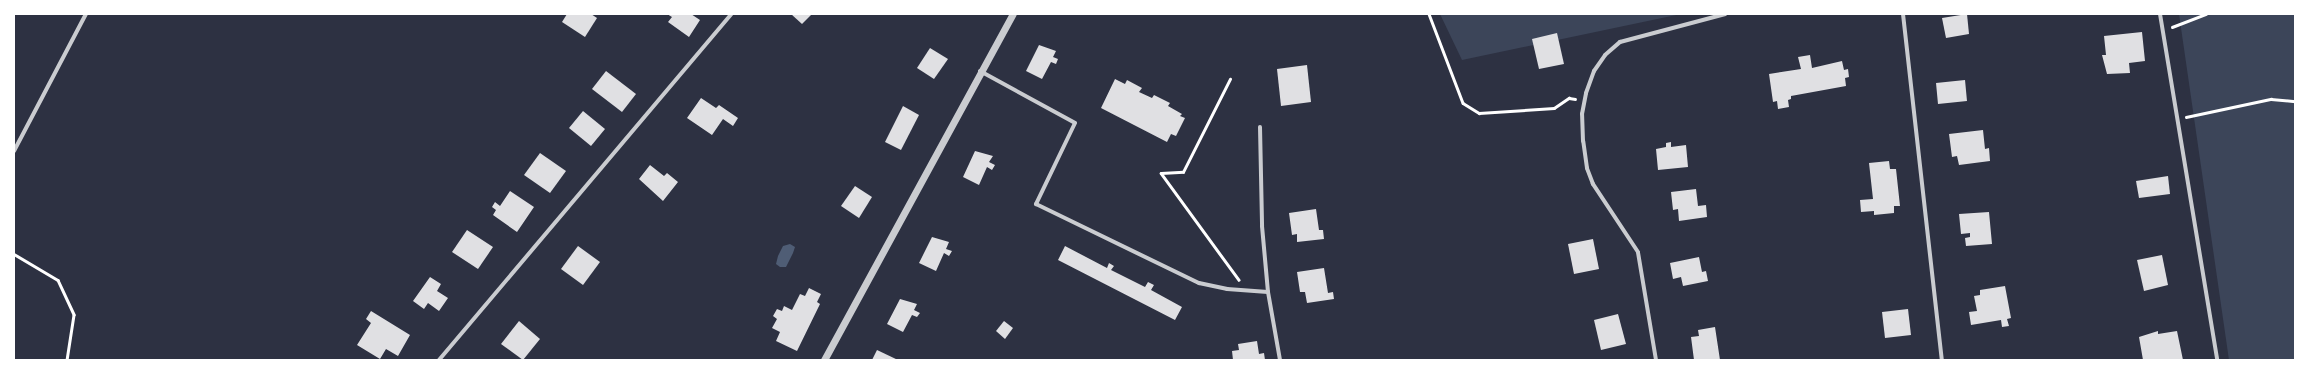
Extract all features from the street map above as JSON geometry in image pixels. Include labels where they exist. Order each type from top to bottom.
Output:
[{"type":"street","points":[[14,151],[86,14]]},
{"type":"street","points":[[438,360],[731,14]]},
{"type":"street","points":[[824,360],[980,71],[1013,14]]},
{"type":"street","points":[[1656,360],[1638,252],[1593,184],[1587,168],[1583,141],[1585,101],[1594,71],[1605,55],[1620,42],[1724,14]]},
{"type":"street","points":[[1903,14],[1942,360]]},
{"type":"street","points":[[2160,14],[2164,30],[2216,360]]},
{"type":"street","points":[[980,71],[1076,123],[1036,204],[1184,277],[1212,286],[1268,292]]},
{"type":"street","points":[[1260,127],[1262,226],[1268,292],[1280,360]]},
{"type":"path","points":[[1429,14],[1464,103],[1479,113],[1554,108],[1569,98],[1585,101]]},
{"type":"path","points":[[2164,30],[2206,14]]},
{"type":"path","points":[[1230,78],[1184,172],[1161,173],[1230,271],[1249,291]]},
{"type":"path","points":[[2178,118],[2271,98],[2295,101]]},
{"type":"path","points":[[14,254],[58,280],[74,315],[67,360]]},
{"type":"shaded area","points":[[1440,14],[1681,14],[1462,60]]},
{"type":"shaded area","points":[[2179,14],[2295,14],[2295,360],[2229,360]]},
{"type":"shaded area","points":[[790,244],[795,247],[793,253],[786,267],[780,267],[776,264],[778,256],[783,246]]},
{"type":"building","points":[[567,14],[591,14],[597,18],[585,37],[562,22]]},
{"type":"building","points":[[667,14],[691,14],[700,20],[689,37],[668,22],[672,17]]},
{"type":"building","points":[[791,14],[812,14],[802,24]]},
{"type":"building","points":[[1967,14],[1969,34],[1946,38],[1942,18]]},
{"type":"building","points":[[2142,32],[2145,61],[2129,63],[2130,73],[2107,74],[2102,55],[2106,55],[2104,36]]},
{"type":"building","points":[[1557,33],[1564,64],[1539,69],[1532,39]]},
{"type":"building","points":[[1039,45],[1056,51],[1053,57],[1058,59],[1056,64],[1051,62],[1042,79],[1026,71]]},
{"type":"building","points":[[930,48],[948,59],[934,79],[917,68]]},
{"type":"building","points":[[1810,55],[1812,68],[1842,61],[1844,70],[1848,69],[1849,77],[1845,78],[1846,86],[1791,96],[1791,99],[1788,100],[1789,107],[1778,109],[1777,101],[1773,102],[1769,74],[1801,69],[1798,57]]},
{"type":"building","points":[[1307,65],[1311,102],[1281,106],[1277,69]]},
{"type":"building","points":[[606,71],[636,94],[622,112],[592,89]]},
{"type":"building","points":[[1115,79],[1125,84],[1127,80],[1142,88],[1139,92],[1152,98],[1154,95],[1170,103],[1168,106],[1182,114],[1180,116],[1185,118],[1176,136],[1171,134],[1167,142],[1101,108]]},
{"type":"building","points":[[1965,80],[1967,101],[1938,104],[1936,83]]},
{"type":"building","points":[[701,98],[716,108],[719,105],[738,118],[733,126],[723,119],[712,135],[687,118]]},
{"type":"building","points":[[903,106],[919,115],[901,150],[885,142]]},
{"type":"building","points":[[583,111],[605,129],[591,146],[569,128]]},
{"type":"building","points":[[1983,130],[1985,149],[1989,148],[1990,161],[1959,165],[1957,156],[1952,157],[1949,134]]},
{"type":"building","points":[[1671,142],[1671,147],[1686,145],[1688,167],[1658,170],[1656,149],[1666,147],[1666,143]]},
{"type":"building","points":[[975,151],[993,156],[989,162],[995,165],[992,170],[987,167],[979,185],[963,177]]},
{"type":"building","points":[[540,153],[566,171],[550,193],[524,175]]},
{"type":"building","points":[[1889,161],[1890,169],[1896,169],[1900,206],[1894,206],[1894,213],[1874,215],[1874,211],[1861,212],[1860,200],[1873,199],[1869,163]]},
{"type":"building","points":[[650,165],[664,176],[667,173],[678,182],[663,201],[639,179]]},
{"type":"building","points":[[2168,176],[2170,194],[2139,198],[2136,181]]},
{"type":"building","points":[[855,186],[872,197],[859,218],[841,206]]},
{"type":"building","points":[[1696,189],[1698,206],[1706,205],[1707,217],[1679,221],[1678,209],[1673,210],[1671,192]]},
{"type":"building","points":[[510,191],[534,207],[517,232],[493,215],[496,210],[492,207],[495,202],[500,206]]},
{"type":"building","points":[[1316,209],[1319,230],[1323,230],[1324,239],[1297,242],[1297,234],[1292,235],[1289,213]]},
{"type":"building","points":[[1989,212],[1992,244],[1966,246],[1965,238],[1970,237],[1970,233],[1961,234],[1959,214]]},
{"type":"building","points":[[467,230],[493,247],[478,269],[452,252]]},
{"type":"building","points":[[932,237],[949,242],[946,249],[952,251],[949,256],[944,253],[936,271],[919,263]]},
{"type":"building","points":[[1593,239],[1599,269],[1574,274],[1568,244]]},
{"type":"building","points":[[578,246],[600,262],[583,285],[561,269]]},
{"type":"building","points":[[1065,246],[1107,268],[1109,263],[1114,266],[1111,270],[1145,287],[1148,282],[1154,285],[1151,290],[1182,307],[1175,320],[1058,260]]},
{"type":"building","points":[[2162,255],[2168,285],[2144,291],[2137,260]]},
{"type":"building","points":[[1699,257],[1702,272],[1706,271],[1708,281],[1683,286],[1681,277],[1673,279],[1670,263]]},
{"type":"building","points":[[1324,268],[1328,293],[1333,292],[1334,299],[1307,303],[1305,292],[1300,292],[1297,272]]},
{"type":"building","points":[[430,277],[441,284],[437,291],[448,298],[439,311],[428,303],[424,309],[413,301]]},
{"type":"building","points":[[2005,286],[2011,318],[2007,319],[2009,326],[2002,327],[2001,320],[1971,325],[1969,312],[1977,311],[1974,296],[1980,295],[1980,290]]},
{"type":"building","points":[[809,288],[821,294],[817,302],[820,304],[797,351],[776,341],[780,332],[772,328],[777,319],[773,316],[777,309],[782,311],[784,306],[792,310],[800,294],[805,296]]},
{"type":"building","points":[[900,299],[917,304],[914,310],[920,313],[917,317],[912,315],[903,332],[887,324]]},
{"type":"building","points":[[1908,309],[1911,335],[1885,338],[1882,312]]},
{"type":"building","points":[[371,311],[410,335],[398,356],[386,349],[380,359],[357,345],[371,323],[366,319]]},
{"type":"building","points":[[1618,314],[1626,344],[1601,350],[1594,320]]},
{"type":"building","points":[[519,321],[540,339],[523,360],[501,344]]},
{"type":"building","points":[[1004,321],[1013,328],[1005,339],[996,331]]},
{"type":"building","points":[[1715,327],[1720,360],[1694,360],[1691,337],[1699,336],[1698,330]]},
{"type":"building","points":[[2158,331],[2158,334],[2177,331],[2183,360],[2143,360],[2139,337]]},
{"type":"building","points":[[1257,341],[1259,354],[1264,353],[1265,360],[1233,360],[1232,351],[1239,350],[1238,344]]},
{"type":"building","points":[[877,350],[898,360],[872,360]]}]
